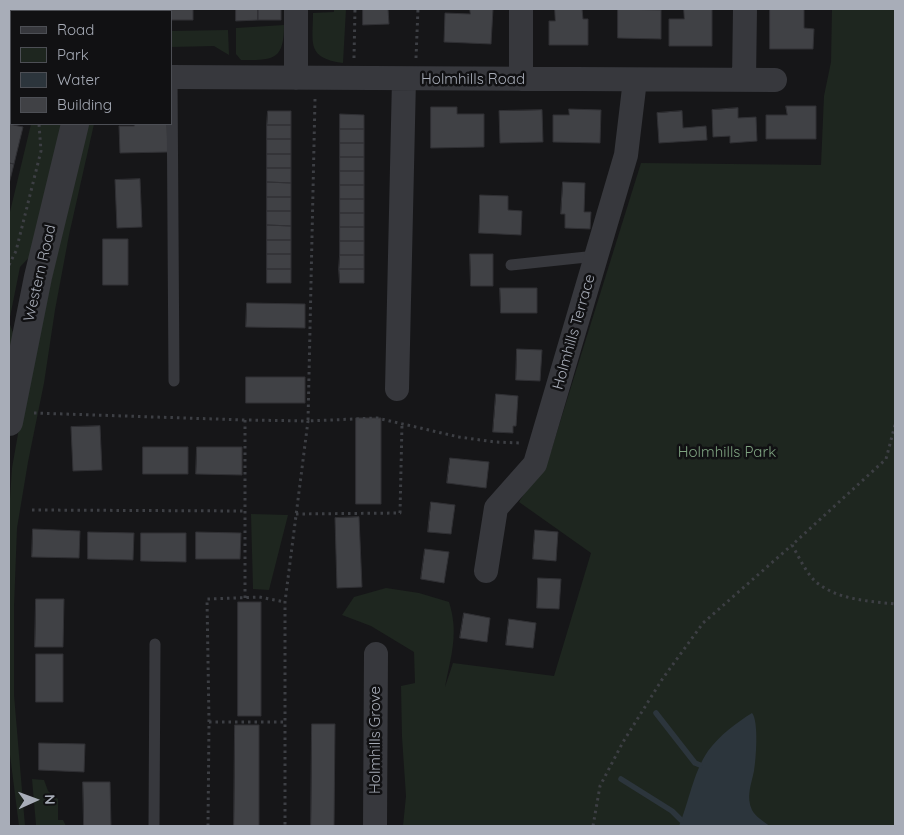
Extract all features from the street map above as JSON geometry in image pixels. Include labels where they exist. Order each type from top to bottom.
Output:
[{"type":"street","points":[[296,9],[306,78]]},
{"type":"street","points":[[521,9],[521,79]]},
{"type":"street","points":[[744,80],[745,9]]},
{"type":"street","name":"Holmhills Road","points":[[172,77],[775,80]]},
{"type":"street","points":[[397,389],[410,79]]},
{"type":"street","name":"Holmhills Terrace","points":[[486,571],[496,508],[535,464],[626,155],[635,80]]},
{"type":"street","name":"Western Road","points":[[10,417],[38,277],[75,125]]},
{"type":"street","name":"Holmhills Grove","points":[[375,826],[376,654]]},
{"type":"lane","points":[[172,77],[174,381]]},
{"type":"lane","points":[[511,265],[596,256]]},
{"type":"lane","points":[[154,826],[155,644]]},
{"type":"path","points":[[354,79],[355,9]]},
{"type":"path","points":[[410,79],[418,9]]},
{"type":"path","points":[[285,826],[285,602],[308,421],[306,78]]},
{"type":"path","points":[[9,265],[16,251],[41,151],[39,125]]},
{"type":"path","points":[[10,417],[308,421],[377,418],[460,437],[495,442],[541,444]]},
{"type":"path","points":[[245,420],[245,598]]},
{"type":"path","points":[[296,514],[400,513],[402,424]]},
{"type":"path","points":[[593,826],[600,786],[622,742],[663,678],[703,623],[886,459],[895,424]]},
{"type":"path","points":[[32,510],[244,511]]},
{"type":"path","points":[[792,545],[803,565],[816,582],[849,598],[895,604]]},
{"type":"path","points":[[208,826],[207,600],[259,597],[285,602]]},
{"type":"path","points":[[209,722],[285,722]]},
{"type":"green space","points":[[334,9],[346,9],[343,63],[331,61],[317,53],[313,41],[313,13],[334,12]]},
{"type":"green space","name":"Holmhills Park","points":[[832,9],[895,9],[895,826],[403,826],[406,796],[401,686],[415,683],[414,652],[371,626],[342,615],[354,597],[386,588],[419,593],[449,602],[454,634],[452,655],[445,687],[453,663],[554,676],[591,553],[519,502],[551,451],[641,163],[821,165],[824,96],[831,62]]},
{"type":"green space","points":[[284,25],[282,46],[274,56],[261,60],[241,60],[236,54],[236,28]]},
{"type":"green space","points":[[228,30],[229,55],[214,46],[172,47],[172,31]]},
{"type":"green space","points":[[31,125],[68,125],[39,247],[20,267],[9,322],[9,216]]},
{"type":"green space","points":[[87,125],[94,125],[69,235],[17,528],[14,606],[14,695],[25,826],[19,826],[9,747],[9,513],[12,468],[25,394]]},
{"type":"green space","points":[[9,322],[16,341],[9,390]]},
{"type":"green space","points":[[251,514],[288,515],[269,590],[253,589]]},
{"type":"green space","points":[[32,779],[44,780],[48,791],[58,799],[58,820],[63,820],[66,826],[36,825]]},
{"type":"water","points":[[752,713],[756,724],[756,741],[755,766],[749,800],[753,812],[770,826],[679,826],[695,778],[708,751],[729,730]]},
{"type":"building","points":[[14,9],[53,9],[53,10]]},
{"type":"building","points":[[193,9],[193,20],[172,20],[172,10],[164,10]]},
{"type":"building","points":[[236,9],[258,9],[258,20],[236,21]]},
{"type":"building","points":[[258,9],[281,9],[281,20],[258,20]]},
{"type":"building","points":[[363,9],[388,9],[389,24],[363,25]]},
{"type":"building","points":[[470,9],[493,9],[491,44],[444,42],[445,13],[470,14]]},
{"type":"building","points":[[555,9],[582,9],[583,19],[588,19],[588,45],[549,45],[549,21],[555,21]]},
{"type":"building","points":[[618,9],[661,10],[661,39],[618,38]]},
{"type":"building","points":[[684,9],[712,9],[712,46],[669,46],[669,19],[684,19]]},
{"type":"building","points":[[770,9],[804,9],[804,28],[814,29],[813,49],[770,49]]},
{"type":"building","points":[[9,28],[10,68],[9,68]]},
{"type":"building","points":[[786,106],[816,106],[816,139],[766,139],[766,115],[787,115]]},
{"type":"building","points":[[431,107],[457,107],[457,114],[484,114],[484,147],[431,148]]},
{"type":"building","points":[[738,108],[738,118],[756,117],[757,141],[730,143],[730,136],[713,137],[712,110]]},
{"type":"building","points":[[569,109],[601,110],[600,143],[553,142],[553,115],[569,115]]},
{"type":"building","points":[[542,110],[543,142],[500,143],[499,111]]},
{"type":"building","points":[[268,111],[291,111],[291,125],[267,125]]},
{"type":"building","points":[[682,111],[683,128],[706,126],[707,140],[659,143],[657,113]]},
{"type":"building","points":[[340,114],[364,115],[364,129],[340,129]]},
{"type":"building","points":[[9,124],[23,127],[14,164],[9,163]]},
{"type":"building","points":[[167,125],[168,152],[120,153],[119,126]]},
{"type":"building","points":[[267,125],[291,125],[291,139],[267,139]]},
{"type":"building","points":[[340,129],[364,129],[364,143],[340,143]]},
{"type":"building","points":[[267,139],[291,139],[291,154],[267,154]]},
{"type":"building","points":[[340,143],[364,143],[364,157],[340,157]]},
{"type":"building","points":[[267,154],[291,154],[291,168],[267,168]]},
{"type":"building","points":[[340,157],[364,157],[364,171],[340,171]]},
{"type":"building","points":[[9,163],[14,164],[9,184]]},
{"type":"building","points":[[267,168],[291,168],[291,183],[267,182]]},
{"type":"building","points":[[340,171],[364,171],[364,185],[340,185]]},
{"type":"building","points":[[140,179],[142,227],[117,228],[115,180]]},
{"type":"building","points":[[267,182],[291,183],[291,197],[267,197]]},
{"type":"building","points":[[563,182],[585,183],[584,212],[591,212],[590,229],[565,228],[565,214],[561,214]]},
{"type":"building","points":[[340,185],[364,185],[364,199],[340,199]]},
{"type":"building","points":[[480,195],[508,196],[508,210],[522,211],[521,235],[479,233]]},
{"type":"building","points":[[267,197],[291,197],[291,211],[267,211]]},
{"type":"building","points":[[340,199],[364,199],[364,213],[340,213]]},
{"type":"building","points":[[267,211],[291,211],[291,226],[267,225]]},
{"type":"building","points":[[340,213],[364,213],[364,227],[340,227]]},
{"type":"building","points":[[267,225],[291,226],[291,240],[267,240]]},
{"type":"building","points":[[340,227],[364,227],[364,241],[340,241]]},
{"type":"building","points":[[103,239],[128,239],[128,285],[103,285]]},
{"type":"building","points":[[267,240],[291,240],[291,254],[267,254]]},
{"type":"building","points":[[340,241],[364,241],[364,255],[340,255]]},
{"type":"building","points":[[267,254],[291,254],[291,269],[267,269]]},
{"type":"building","points":[[470,254],[493,254],[493,286],[471,286]]},
{"type":"building","points":[[340,255],[364,255],[364,269],[339,269]]},
{"type":"building","points":[[267,269],[291,269],[291,283],[267,283]]},
{"type":"building","points":[[339,269],[364,269],[364,283],[340,283]]},
{"type":"building","points":[[500,288],[537,288],[537,313],[501,313]]},
{"type":"building","points":[[247,303],[305,304],[305,328],[246,327]]},
{"type":"building","points":[[517,349],[542,350],[540,381],[516,380]]},
{"type":"building","points":[[246,377],[305,377],[305,403],[246,403]]},
{"type":"building","points":[[496,394],[518,396],[516,426],[513,426],[513,433],[493,432]]},
{"type":"building","points":[[356,418],[381,418],[381,504],[356,504]]},
{"type":"building","points":[[100,426],[102,470],[73,471],[71,427]]},
{"type":"building","points":[[143,447],[188,447],[188,474],[143,474]]},
{"type":"building","points":[[197,447],[242,447],[242,475],[196,474]]},
{"type":"building","points":[[450,458],[489,462],[486,488],[447,483]]},
{"type":"building","points":[[431,502],[455,505],[451,534],[428,532]]},
{"type":"building","points":[[359,517],[362,587],[337,588],[335,518]]},
{"type":"building","points":[[33,529],[80,531],[79,558],[32,557]]},
{"type":"building","points":[[535,530],[558,532],[556,561],[533,559]]},
{"type":"building","points":[[88,532],[134,533],[133,560],[88,559]]},
{"type":"building","points":[[196,532],[241,533],[240,559],[196,559]]},
{"type":"building","points":[[141,533],[186,533],[186,562],[141,561]]},
{"type":"building","points":[[425,549],[449,552],[444,583],[421,579]]},
{"type":"building","points":[[538,578],[561,579],[559,609],[537,608]]},
{"type":"building","points":[[36,599],[64,599],[63,647],[35,647]]},
{"type":"building","points":[[238,602],[261,602],[261,716],[238,716]]},
{"type":"building","points":[[464,613],[490,618],[487,642],[460,638]]},
{"type":"building","points":[[509,619],[536,623],[533,648],[506,645]]},
{"type":"building","points":[[36,654],[63,654],[63,702],[36,702]]},
{"type":"building","points":[[312,724],[335,724],[334,826],[311,826]]},
{"type":"building","points":[[235,725],[259,725],[259,826],[234,826]]},
{"type":"building","points":[[39,743],[85,744],[84,772],[39,770]]},
{"type":"building","points":[[83,782],[110,782],[111,826],[84,826]]},
{"type":"waterway","points":[[656,713],[695,763],[700,765]]},
{"type":"waterway","points":[[621,779],[672,811],[681,820]]}]
